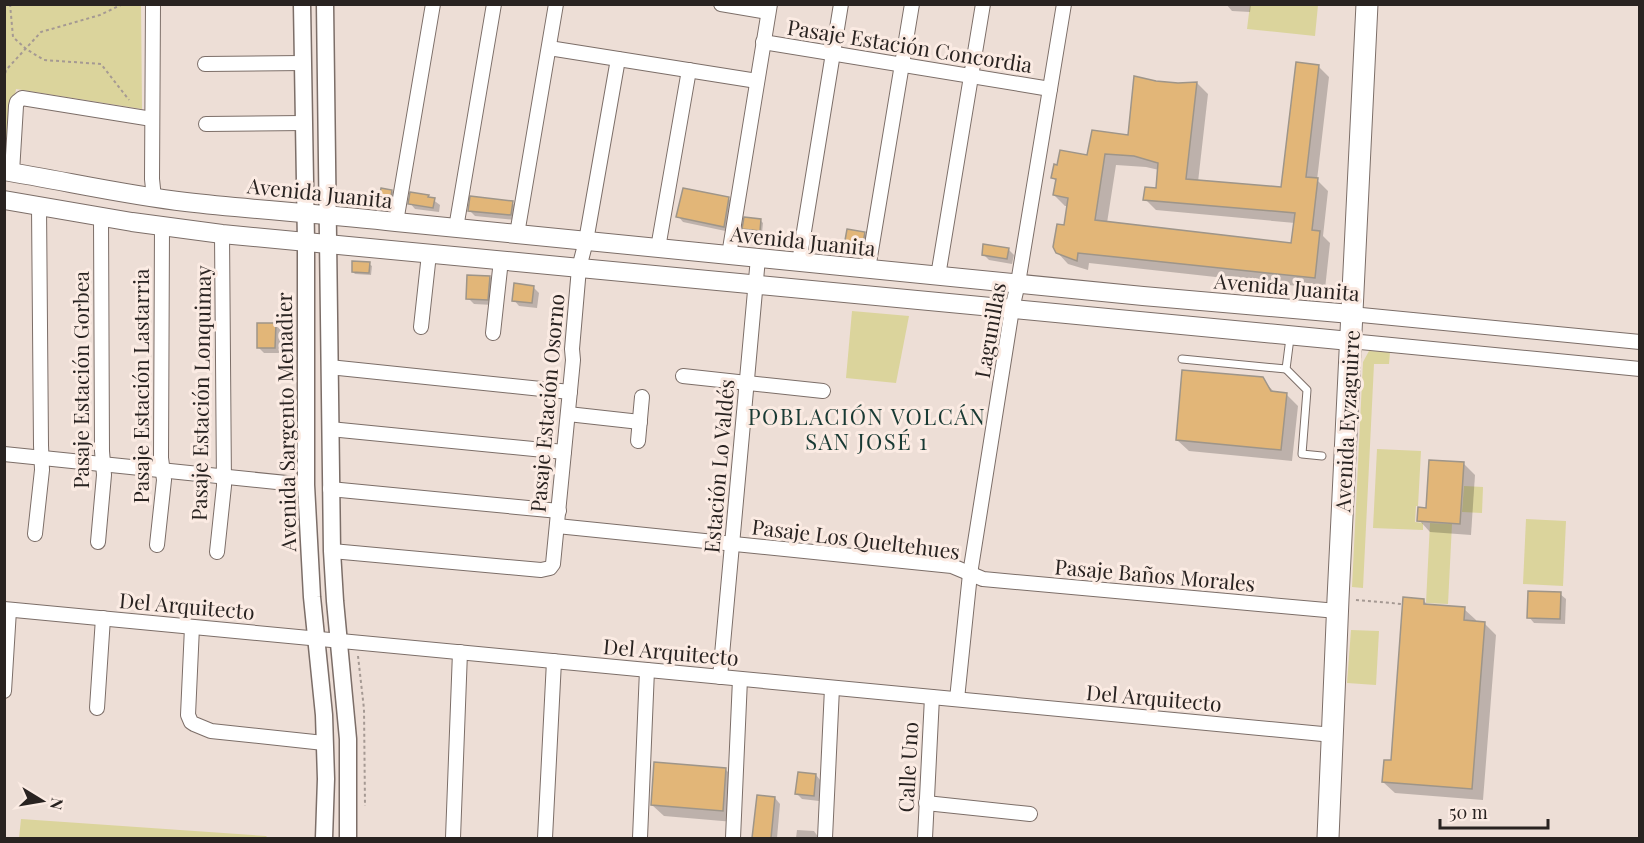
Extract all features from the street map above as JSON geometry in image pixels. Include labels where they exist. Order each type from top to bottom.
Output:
[{"type":"main road","name":"Avenida Eyzaguirre","points":[[1328,838],[1366,4]]},
{"type":"main road","name":"Avenida Juanita","points":[[8,172],[154,198],[211,205],[328,214],[938,276],[1351,314]]},
{"type":"main road","points":[[4,200],[162,227],[222,234],[1350,341]]},
{"type":"street","points":[[153,4],[147,118],[154,198]]},
{"type":"street","name":"Avenida Sargento Menadier","points":[[302,4],[306,242],[306,485],[312,597],[322,690],[326,779],[324,838]]},
{"type":"street","points":[[325,4],[330,489],[335,601],[348,739],[348,838]]},
{"type":"street","points":[[396,222],[433,4]]},
{"type":"street","points":[[456,228],[494,4]]},
{"type":"street","points":[[517,234],[556,4]]},
{"type":"street","points":[[721,4],[769,8],[729,255]]},
{"type":"street","points":[[799,262],[841,4]]},
{"type":"street","points":[[868,269],[912,4]]},
{"type":"street","points":[[938,276],[983,4]]},
{"type":"street","name":"Lagunillas","points":[[957,699],[970,574],[1064,4]]},
{"type":"street","name":"Pasaje Estación Concordia","points":[[764,42],[1050,89]]},
{"type":"street","points":[[549,48],[757,81]]},
{"type":"street","name":"Pasaje Estación Osorno","points":[[332,551],[541,570],[550,567],[554,559],[559,511],[579,268],[586,241],[618,59]]},
{"type":"street","points":[[205,64],[303,63]]},
{"type":"street","points":[[658,248],[689,70]]},
{"type":"street","points":[[8,172],[16,106],[22,98],[147,118]]},
{"type":"street","points":[[206,124],[303,123]]},
{"type":"street","points":[[35,534],[42,470],[39,206]]},
{"type":"street","name":"Pasaje Estación Gorbea","points":[[98,542],[104,475],[100,217]]},
{"type":"street","name":"Pasaje Estación Lastarria","points":[[157,545],[164,480],[161,458],[162,227]]},
{"type":"street","name":"Pasaje Estación Lonquimay","points":[[217,552],[224,486],[222,234]]},
{"type":"street","points":[[421,327],[429,254]]},
{"type":"street","name":"Estación Lo Valdés","points":[[720,677],[758,258]]},
{"type":"street","points":[[493,333],[501,260]]},
{"type":"street","name":"Avenida Juanita","points":[[1351,314],[1640,342]]},
{"type":"street","points":[[1599,364],[1603,352],[1600,339]]},
{"type":"street","points":[[1350,341],[1640,369]]},
{"type":"street","points":[[329,367],[570,392]]},
{"type":"street","points":[[683,376],[823,391]]},
{"type":"street","points":[[638,441],[642,397]]},
{"type":"street","points":[[568,414],[640,422]]},
{"type":"street","points":[[330,429],[564,452]]},
{"type":"street","points":[[4,454],[306,485]]},
{"type":"street","points":[[330,489],[559,511]]},
{"type":"street","name":"Pasaje Los Queltehues","points":[[557,526],[952,566],[970,574]]},
{"type":"street","name":"Pasaje Baños Morales","points":[[970,574],[983,579],[1337,611]]},
{"type":"street","points":[[4,690],[7,609]]},
{"type":"street","name":"Del Arquitecto","points":[[7,609],[1333,735]]},
{"type":"street","points":[[97,708],[103,618]]},
{"type":"street","points":[[192,627],[188,715],[191,722],[198,728],[219,733],[324,743]]},
{"type":"street","points":[[453,838],[460,652]]},
{"type":"street","points":[[545,838],[554,661]]},
{"type":"street","points":[[640,838],[647,670]]},
{"type":"street","points":[[733,838],[740,679]]},
{"type":"street","points":[[825,838],[832,687]]},
{"type":"street","name":"Calle Uno","points":[[925,838],[932,697]]},
{"type":"street","points":[[926,803],[1030,814]]},
{"type":"lane","points":[[1286,369],[1290,335]]},
{"type":"lane","points":[[1182,359],[1286,369],[1307,390],[1302,454],[1322,456]]},
{"type":"path","points":[[10,4],[13,37],[26,49],[44,60],[101,64],[147,118]]},
{"type":"path","points":[[4,79],[6,70],[41,32],[100,15],[123,4]]},
{"type":"path","points":[[1362,601],[1402,604]]},
{"type":"shaded area","points":[[4,5],[141,5],[142,109],[16,89],[6,156]]},
{"type":"shaded area","points":[[1250,5],[1318,5],[1315,36],[1247,29]]},
{"type":"shaded area","points":[[852,311],[909,316],[896,383],[846,378]]},
{"type":"shaded area","points":[[1369,351],[1390,352],[1389,364],[1374,364],[1363,588],[1352,587],[1363,362]]},
{"type":"shaded area","points":[[1377,449],[1421,451],[1415,522],[1423,523],[1423,530],[1373,528]]},
{"type":"shaded area","points":[[1464,486],[1483,487],[1482,513],[1462,512]]},
{"type":"shaded area","points":[[1526,519],[1566,521],[1563,586],[1523,584]]},
{"type":"shaded area","points":[[1430,523],[1452,524],[1448,604],[1426,603]]},
{"type":"shaded area","points":[[1351,630],[1379,631],[1376,685],[1347,683]]},
{"type":"shaded area","points":[[21,819],[266,836],[268,838],[19,838]]},
{"type":"building","points":[[1296,62],[1319,65],[1306,177],[1318,178],[1312,230],[1320,231],[1315,278],[1078,253],[1077,261],[1056,253],[1053,247],[1057,224],[1064,225],[1068,198],[1053,195],[1056,179],[1051,178],[1060,150],[1087,155],[1092,130],[1128,135],[1134,76],[1156,81],[1197,82],[1186,179],[1281,187]],"holes":[[[1105,154],[1134,156],[1158,163],[1156,188],[1145,187],[1143,200],[1295,213],[1291,243],[1095,220]]]},
{"type":"building","points":[[381,188],[392,190],[390,202],[379,200]]},
{"type":"building","points":[[683,188],[729,197],[724,227],[676,217]]},
{"type":"building","points":[[410,192],[435,198],[433,208],[408,204]]},
{"type":"building","points":[[470,196],[513,201],[511,215],[468,211]]},
{"type":"building","points":[[744,217],[761,219],[760,231],[742,229]]},
{"type":"building","points":[[847,229],[865,232],[862,249],[844,246]]},
{"type":"building","points":[[983,244],[1009,248],[1007,259],[982,255]]},
{"type":"building","points":[[352,261],[370,262],[369,273],[352,272]]},
{"type":"building","points":[[467,275],[490,276],[488,300],[466,299]]},
{"type":"building","points":[[514,283],[534,286],[532,303],[512,301]]},
{"type":"building","points":[[257,323],[276,323],[275,348],[257,348]]},
{"type":"building","points":[[1182,370],[1263,377],[1271,391],[1287,393],[1281,450],[1176,440]]},
{"type":"building","points":[[1429,460],[1464,462],[1460,524],[1417,521],[1418,507],[1426,508]]},
{"type":"building","points":[[1528,591],[1561,592],[1560,619],[1527,618]]},
{"type":"building","points":[[1403,597],[1424,599],[1424,604],[1465,607],[1464,620],[1485,622],[1472,789],[1382,782],[1384,760],[1391,760]]},
{"type":"building","points":[[654,762],[726,768],[723,811],[651,805]]},
{"type":"building","points":[[798,772],[816,774],[814,796],[795,794]]},
{"type":"building","points":[[757,795],[775,797],[771,838],[752,838]]},
{"type":"district","name":"POBLACIÓN VOLCÁN SAN JOSÉ 1","points":[[867,428]]}]
